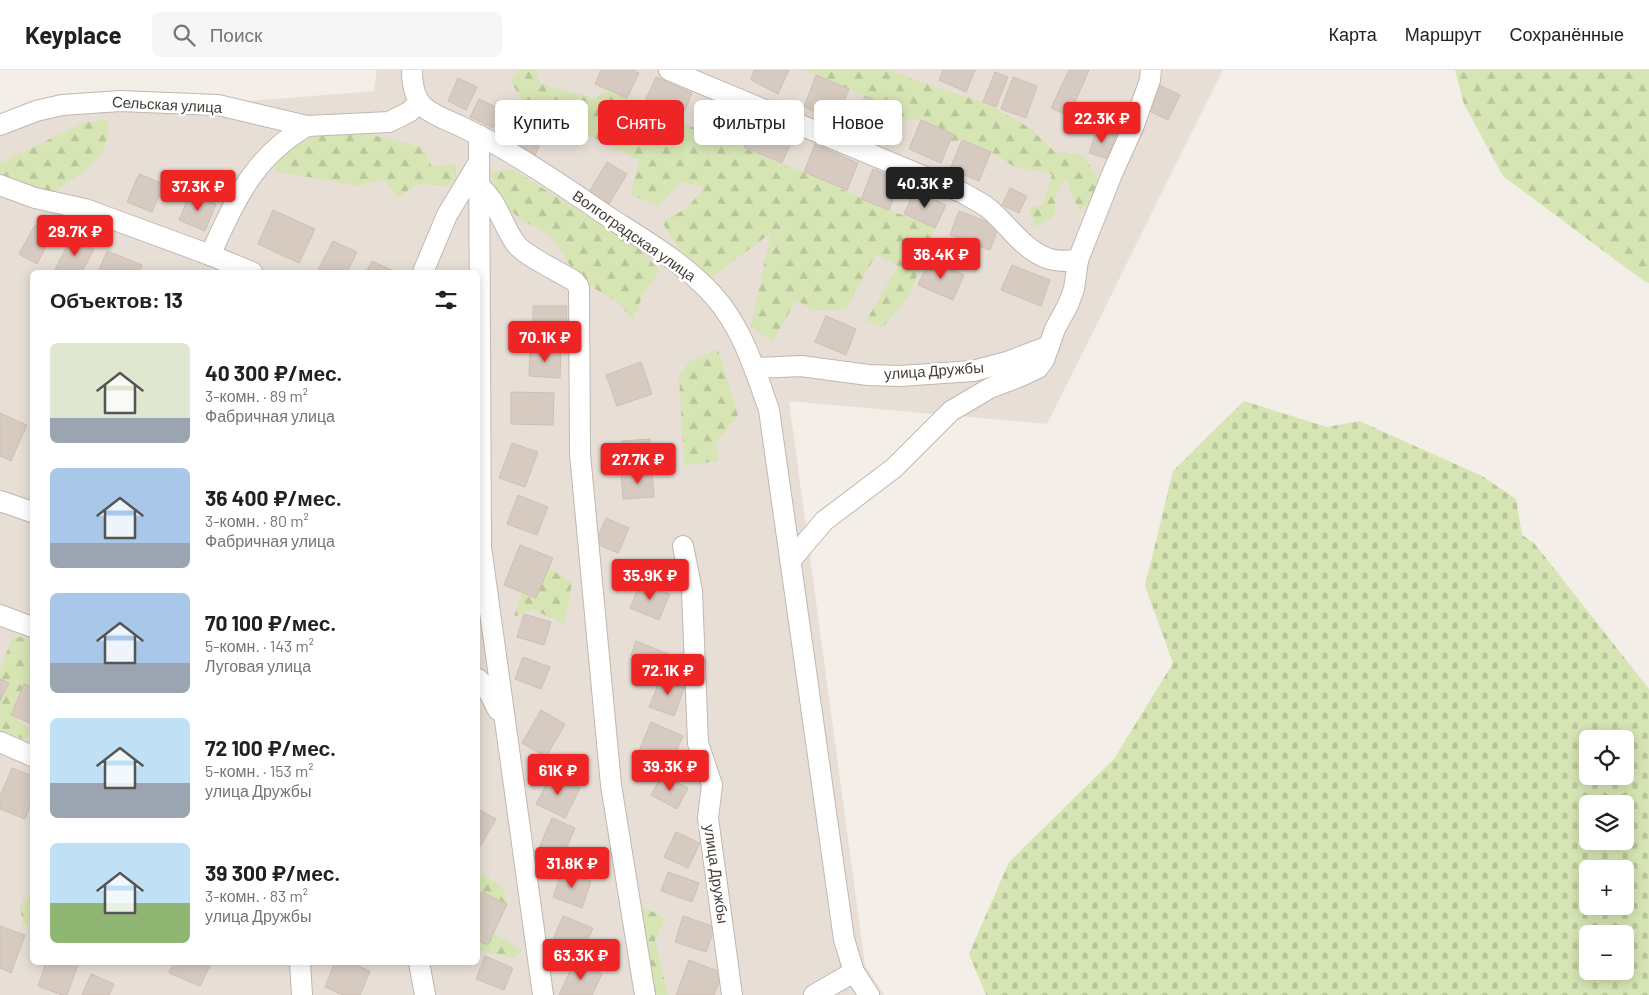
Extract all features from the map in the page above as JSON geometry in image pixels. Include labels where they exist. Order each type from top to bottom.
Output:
[{"type":"street","points":[[412,70],[412,81],[419,102]]},
{"type":"street","points":[[669,70],[961,192],[988,208],[1035,252],[1054,260],[1078,260]]},
{"type":"street","points":[[791,560],[824,521],[894,468],[951,411],[990,388],[1038,368],[1044,360],[1055,329],[1074,289],[1078,260],[1112,174],[1134,125],[1150,80],[1151,70]]},
{"type":"street","name":"Сельская улица","points":[[0,125],[36,111],[62,105],[120,101],[218,105],[307,126],[389,122],[409,112],[419,102]]},
{"type":"street","name":"Волгоградская улица","points":[[419,102],[435,115],[479,135],[535,168],[670,257],[696,278],[714,296],[737,327],[755,368],[769,410],[844,939],[854,972],[868,995]]},
{"type":"street","points":[[210,255],[245,185],[263,160],[277,146],[307,126]]},
{"type":"street","points":[[479,135],[481,547],[487,667],[505,729],[543,995]]},
{"type":"street","points":[[424,270],[447,215],[479,162]]},
{"type":"street","points":[[0,185],[35,198],[85,209],[247,270]]},
{"type":"street","points":[[480,186],[493,201],[518,246],[574,281],[578,287],[580,454],[611,785],[645,995]]},
{"type":"street","name":"улица Дружбы","points":[[755,368],[801,366],[868,375],[900,376],[973,371],[1008,362],[1049,346]]},
{"type":"street","points":[[0,500],[30,511]]},
{"type":"street","name":"улица Дружбы","points":[[683,546],[692,591],[698,743],[712,785],[708,818],[732,995]]},
{"type":"street","points":[[0,615],[30,626]]},
{"type":"street","points":[[480,680],[487,688],[497,706],[505,729]]},
{"type":"street","points":[[0,742],[30,755]]},
{"type":"street","points":[[300,965],[302,995]]},
{"type":"street","points":[[420,965],[425,995]]},
{"type":"street","points":[[814,995],[854,972]]},
{"type":"shaded area","points":[[377,70],[1223,70],[1047,424],[789,401],[865,965],[884,995],[0,995],[0,121],[374,91]]},
{"type":"green space","points":[[519,70],[535,70],[541,84],[592,98],[610,91],[630,100],[598,100],[598,140],[588,134],[588,100],[522,100],[511,81]]},
{"type":"green space","points":[[803,70],[889,70],[983,102],[1030,128],[1055,152],[1083,155],[1100,182],[1096,198],[1079,211],[1065,178],[1055,197],[1055,216],[1035,227],[1029,209],[1043,204],[1052,174],[1013,166],[991,152],[962,140],[950,141],[953,134],[922,120],[902,120],[902,100],[873,100]]},
{"type":"green space","points":[[1455,70],[1649,70],[1649,283],[1503,176],[1464,104]]},
{"type":"green space","points":[[107,120],[108,136],[100,154],[79,175],[54,192],[11,184],[0,173],[0,163],[85,122]]},
{"type":"green space","points":[[684,124],[694,128],[694,145],[736,145],[935,228],[910,294],[883,327],[866,321],[898,266],[876,254],[846,309],[813,310],[796,300],[773,341],[751,327],[771,233],[712,277],[679,249],[662,222],[687,208],[705,187],[680,182],[658,206],[631,195],[639,160],[608,145],[684,145]]},
{"type":"green space","points":[[368,134],[422,147],[432,167],[456,164],[456,178],[447,186],[419,184],[398,197],[383,179],[359,186],[275,171],[272,159],[317,135]]},
{"type":"green space","points":[[512,169],[637,247],[660,271],[644,292],[633,319],[616,301],[597,290],[574,272],[553,237],[522,220],[504,206],[490,173]]},
{"type":"green space","points":[[718,349],[738,415],[715,445],[719,461],[684,465],[679,377],[688,362]]},
{"type":"green space","points":[[1244,401],[1327,427],[1359,421],[1482,476],[1516,499],[1522,535],[1534,543],[1649,689],[1649,995],[986,995],[969,954],[1009,862],[1114,759],[1173,663],[1145,586],[1173,471]]},
{"type":"green space","points":[[543,564],[572,583],[564,624],[532,609],[514,617],[522,592],[536,598]]},
{"type":"green space","points":[[13,636],[30,639],[30,686],[24,684],[11,715],[30,729],[30,735],[23,739],[0,731],[0,701],[9,683],[0,679],[0,670]]},
{"type":"green space","points":[[480,874],[501,887],[507,904],[481,892],[480,895]]},
{"type":"green space","points":[[30,897],[30,925],[23,925],[20,905]]},
{"type":"green space","points":[[639,905],[665,918],[655,940],[668,995],[651,995]]},
{"type":"green space","points":[[494,933],[523,951],[512,958],[480,950],[480,942],[488,945]]},
{"type":"building","points":[[601,70],[633,70],[639,73],[627,98],[595,84]]},
{"type":"building","points":[[754,70],[789,70],[778,94],[751,80]]},
{"type":"building","points":[[943,70],[975,70],[966,92],[939,80]]},
{"type":"building","points":[[1069,70],[1089,70],[1069,116],[1051,108]]},
{"type":"building","points":[[995,72],[1008,77],[996,107],[983,102]]},
{"type":"building","points":[[816,75],[849,89],[845,100],[814,100],[814,111],[804,107]]},
{"type":"building","points":[[656,77],[692,93],[684,112],[684,100],[646,100]]},
{"type":"building","points":[[1013,77],[1037,86],[1026,118],[1001,109]]},
{"type":"building","points":[[458,78],[477,87],[466,110],[448,101]]},
{"type":"building","points":[[1157,84],[1180,95],[1168,120],[1145,109]]},
{"type":"building","points":[[865,96],[874,100],[863,100]]},
{"type":"building","points":[[479,99],[495,107],[495,124],[493,128],[470,117]]},
{"type":"building","points":[[921,120],[953,134],[941,163],[909,149]]},
{"type":"building","points":[[1097,128],[1116,134],[1108,159],[1089,153]]},
{"type":"building","points":[[962,140],[991,152],[979,181],[950,169]]},
{"type":"building","points":[[513,145],[540,145],[535,155]]},
{"type":"building","points":[[745,145],[790,145],[782,163],[744,147]]},
{"type":"building","points":[[815,145],[858,163],[847,190],[804,172]]},
{"type":"building","points":[[607,162],[627,174],[609,204],[589,192]]},
{"type":"building","points":[[873,169],[901,180],[889,210],[861,199]]},
{"type":"building","points":[[139,174],[164,184],[152,212],[127,202]]},
{"type":"building","points":[[1010,188],[1027,196],[1019,213],[1002,205]]},
{"type":"building","points":[[914,191],[946,205],[935,228],[904,214]]},
{"type":"building","points":[[190,193],[216,204],[205,231],[179,220]]},
{"type":"building","points":[[273,210],[315,229],[299,263],[258,244]]},
{"type":"building","points":[[959,211],[999,226],[990,250],[950,235]]},
{"type":"building","points":[[35,225],[53,234],[37,264],[19,254]]},
{"type":"building","points":[[71,238],[94,249],[83,270],[55,270]]},
{"type":"building","points":[[333,241],[357,252],[348,270],[318,270]]},
{"type":"building","points":[[107,251],[142,265],[140,270],[99,270]]},
{"type":"building","points":[[929,260],[964,275],[953,300],[918,285]]},
{"type":"building","points":[[372,261],[392,270],[367,270]]},
{"type":"building","points":[[1012,265],[1050,280],[1041,306],[1001,290]]},
{"type":"building","points":[[533,306],[567,306],[566,335],[533,334]]},
{"type":"building","points":[[826,316],[856,329],[846,355],[815,342]]},
{"type":"building","points":[[530,348],[561,349],[560,378],[529,376]]},
{"type":"building","points":[[641,362],[652,394],[617,406],[606,375]]},
{"type":"building","points":[[511,392],[554,393],[553,425],[511,424]]},
{"type":"building","points":[[0,413],[27,425],[11,461],[0,456]]},
{"type":"building","points":[[650,439],[652,466],[623,468],[622,441]]},
{"type":"building","points":[[512,443],[538,452],[525,487],[499,478]]},
{"type":"building","points":[[652,471],[654,497],[623,499],[621,473]]},
{"type":"building","points":[[518,495],[548,507],[537,535],[507,524]]},
{"type":"building","points":[[606,518],[629,528],[618,553],[595,543]]},
{"type":"building","points":[[520,545],[553,558],[536,598],[504,585]]},
{"type":"building","points":[[641,582],[670,594],[659,620],[630,608]]},
{"type":"building","points":[[524,614],[551,622],[544,645],[517,637]]},
{"type":"building","points":[[636,641],[678,658],[673,671],[631,655]]},
{"type":"building","points":[[523,657],[550,667],[541,689],[515,679]]},
{"type":"building","points":[[662,675],[686,684],[674,716],[649,707]]},
{"type":"building","points":[[0,679],[9,683],[0,701]]},
{"type":"building","points":[[24,684],[30,686],[30,723],[11,715]]},
{"type":"building","points":[[541,710],[565,724],[546,757],[522,743]]},
{"type":"building","points":[[651,722],[683,736],[670,765],[639,751]]},
{"type":"building","points":[[12,768],[30,775],[30,806],[25,819],[0,809],[0,796]]},
{"type":"building","points":[[552,774],[580,788],[565,818],[536,804]]},
{"type":"building","points":[[662,775],[688,788],[677,809],[651,795]]},
{"type":"building","points":[[480,810],[496,819],[480,847]]},
{"type":"building","points":[[552,818],[575,828],[563,856],[540,846]]},
{"type":"building","points":[[676,832],[700,843],[688,868],[664,857]]},
{"type":"building","points":[[562,871],[591,881],[582,908],[553,897]]},
{"type":"building","points":[[668,872],[699,883],[692,902],[661,891]]},
{"type":"building","points":[[481,892],[507,904],[488,945],[480,942]]},
{"type":"building","points":[[563,916],[593,928],[581,956],[551,944]]},
{"type":"building","points":[[683,916],[715,927],[706,952],[675,942]]},
{"type":"building","points":[[0,926],[25,935],[11,973],[0,968]]},
{"type":"building","points":[[485,956],[513,968],[504,990],[476,979]]},
{"type":"building","points":[[689,960],[723,973],[714,995],[676,995]]},
{"type":"building","points":[[574,962],[602,974],[592,995],[559,995]]},
{"type":"building","points":[[45,965],[78,965],[67,995],[38,986]]},
{"type":"building","points":[[173,965],[210,965],[200,986],[169,973]]},
{"type":"building","points":[[334,965],[356,965],[370,971],[360,995],[343,995],[325,987]]},
{"type":"building","points":[[91,974],[114,984],[109,995],[82,995]]}]
